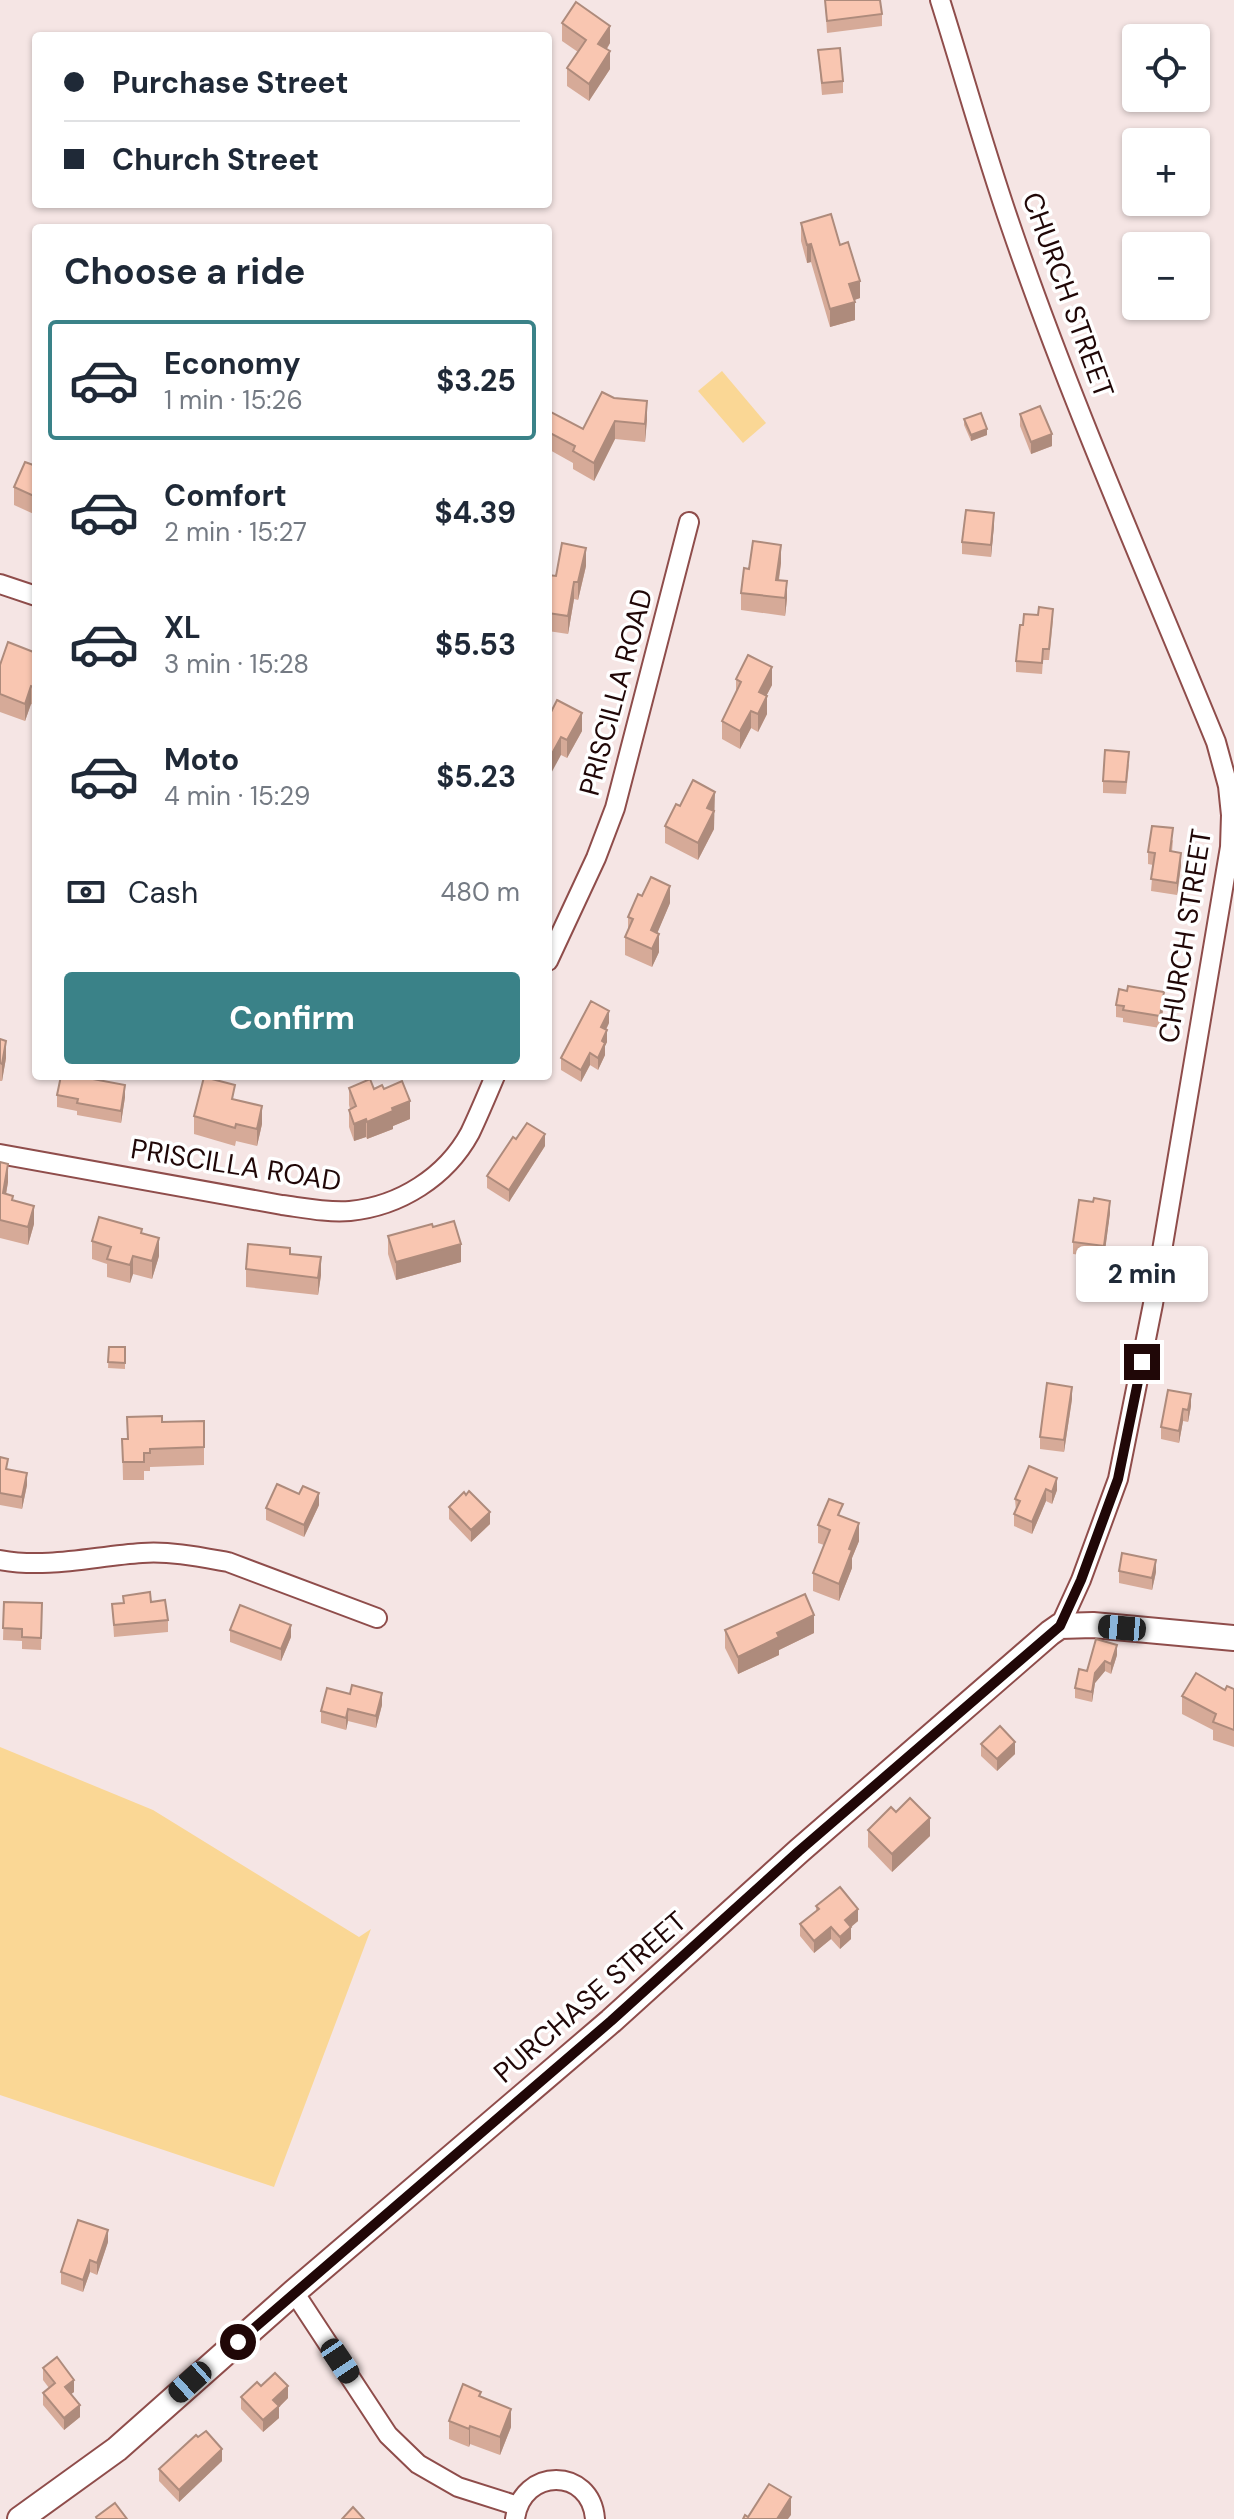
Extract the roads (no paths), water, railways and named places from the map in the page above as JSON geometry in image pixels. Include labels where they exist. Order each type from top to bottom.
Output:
[{"type":"street","name":"CHURCH STREET","points":[[940,0],[1011,226],[1046,321],[1085,425],[1216,742],[1228,786],[1231,815],[1225,881],[1153,1304],[1118,1479],[1081,1580],[1060,1626]]},
{"type":"street","name":"PRISCILLA ROAD","points":[[552,952],[604,840],[620,792],[689,522]]},
{"type":"street","points":[[1,582],[32,594]]},
{"type":"street","name":"PRISCILLA ROAD","points":[[0,1154],[282,1205],[349,1211],[398,1197],[440,1173],[469,1134],[493,1080]]},
{"type":"street","points":[[0,1560],[38,1563],[145,1553],[204,1557],[228,1562],[377,1618]]},
{"type":"street","points":[[1060,1626],[1093,1625],[1234,1638]]},
{"type":"street","name":"PURCHASE STREET","points":[[20,2519],[117,2449],[1060,1626]]},
{"type":"street","points":[[294,2292],[388,2435],[418,2464],[458,2487],[516,2512],[523,2496],[532,2487],[542,2481],[566,2481],[586,2493],[595,2519]]}]
